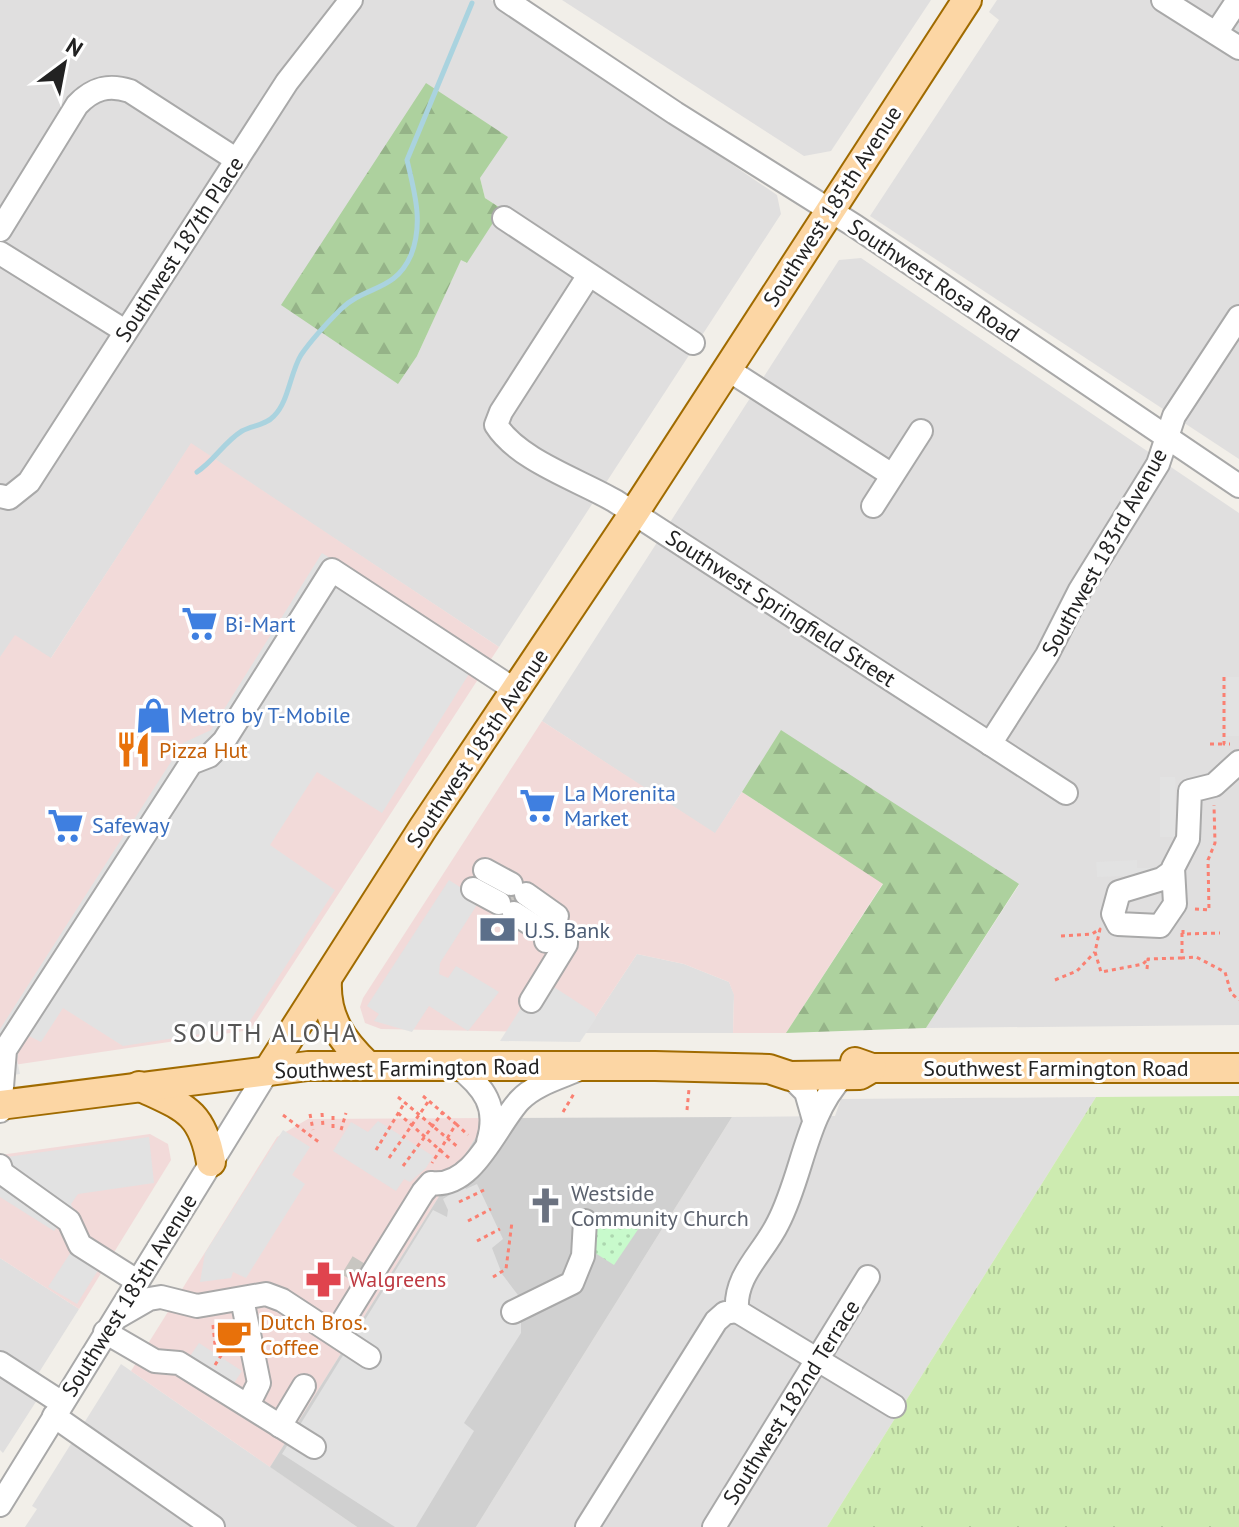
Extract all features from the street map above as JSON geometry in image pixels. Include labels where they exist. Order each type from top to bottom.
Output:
[{"type":"main road","name":"Southwest 185th Avenue","points":[[269,1069],[967,0]]},
{"type":"main road","points":[[327,980],[327,1007],[331,1019],[345,1042],[368,1066]]},
{"type":"main road","name":"Southwest Farmington Road","points":[[779,1073],[783,1061],[858,1062],[872,1068],[1239,1068]]},
{"type":"main road","name":"Southwest Farmington Road","points":[[0,1105],[269,1069],[457,1066],[583,1076],[779,1073],[843,1076],[860,1075],[872,1068]]},
{"type":"main road","points":[[138,1086],[183,1107],[197,1118],[207,1138],[211,1162]]},
{"type":"street","name":"Southwest 187th Place","points":[[5,497],[29,482],[287,82],[351,0]]},
{"type":"street","name":"Southwest Rosa Road","points":[[506,0],[675,113],[828,209],[1239,486]]},
{"type":"street","points":[[1163,0],[1239,48]]},
{"type":"street","points":[[1216,33],[1238,0]]},
{"type":"street","points":[[0,230],[77,105],[88,94],[102,88],[130,91],[237,160]]},
{"type":"street","points":[[504,218],[693,343]]},
{"type":"street","points":[[0,253],[125,331]]},
{"type":"street","name":"Southwest Springfield Street","points":[[589,275],[501,412],[496,425],[504,437],[550,468],[576,478],[634,513],[1066,793]]},
{"type":"street","name":"Southwest 183rd Avenue","points":[[990,744],[1047,655],[1080,590],[1158,464],[1174,416],[1239,317]]},
{"type":"street","points":[[727,369],[892,475]]},
{"type":"street","points":[[873,506],[921,431]]},
{"type":"street","points":[[0,1111],[5,1050],[191,763],[209,756],[224,741],[332,570],[515,690]]},
{"type":"street","points":[[1173,871],[1162,879],[1119,892],[1113,904],[1114,919],[1123,926],[1178,925],[1173,871],[1188,839],[1190,791],[1214,785],[1239,762]]},
{"type":"street","points":[[479,879],[512,899],[545,933],[546,941],[558,935],[566,944],[531,1001]]},
{"type":"street","points":[[457,1066],[487,1094],[493,1115],[487,1144]]},
{"type":"street","name":"Southwest 185th Avenue","points":[[0,1505],[269,1069]]},
{"type":"street","points":[[779,1073],[806,1092],[814,1120]]},
{"type":"street","points":[[329,1330],[431,1183],[450,1182],[472,1164],[526,1095],[583,1076]]},
{"type":"street","points":[[737,1311],[735,1291],[778,1224],[814,1120],[843,1076]]},
{"type":"street","points":[[0,1166],[2,1173],[69,1221],[80,1245],[137,1281]]},
{"type":"street","points":[[513,1312],[572,1283],[583,1256],[585,1221]]},
{"type":"street","points":[[329,1330],[357,1271],[375,1243],[401,1224]]},
{"type":"street","name":"Southwest 182nd Terrace","points":[[714,1527],[868,1277]]},
{"type":"street","points":[[314,1447],[179,1363],[159,1362],[144,1356],[108,1327],[149,1299],[172,1298],[197,1306],[274,1297],[369,1357]]},
{"type":"street","points":[[242,1299],[259,1383],[248,1405]]},
{"type":"street","points":[[587,1527],[716,1321],[725,1313],[737,1311],[894,1406]]},
{"type":"street","points":[[0,1363],[213,1527]]},
{"type":"street","points":[[280,1426],[304,1386]]},
{"type":"path","points":[[1224,677],[1224,744]]},
{"type":"path","points":[[1216,698],[1225,697]]},
{"type":"path","points":[[1210,744],[1239,743]]},
{"type":"path","points":[[1189,914],[1191,909],[1209,910],[1208,860],[1215,843],[1216,801]]},
{"type":"path","points":[[1182,958],[1178,925],[1220,933]]},
{"type":"path","points":[[1061,936],[1092,934],[1100,929],[1095,952],[1101,972],[1143,964],[1148,959],[1196,957],[1225,972],[1231,993],[1239,1000]]},
{"type":"path","points":[[1055,980],[1077,971],[1095,952]]},
{"type":"path","points":[[1147,969],[1148,959]]},
{"type":"path","points":[[563,1112],[583,1076]]},
{"type":"path","points":[[687,1110],[689,1085]]},
{"type":"path","points":[[423,1096],[456,1124],[430,1166]]},
{"type":"path","points":[[398,1097],[449,1136]]},
{"type":"path","points":[[389,1158],[429,1100]]},
{"type":"path","points":[[376,1150],[405,1102]]},
{"type":"path","points":[[403,1166],[443,1112]]},
{"type":"path","points":[[322,1113],[323,1127]]},
{"type":"path","points":[[333,1113],[333,1128]]},
{"type":"path","points":[[341,1130],[346,1113]]},
{"type":"path","points":[[398,1113],[441,1148]]},
{"type":"path","points":[[310,1114],[313,1130]]},
{"type":"path","points":[[283,1115],[320,1143]]},
{"type":"path","points":[[459,1202],[484,1190]]},
{"type":"path","points":[[468,1221],[491,1209]]},
{"type":"path","points":[[493,1277],[506,1269],[512,1222]]},
{"type":"path","points":[[477,1241],[500,1229]]},
{"type":"path","points":[[223,1344],[220,1316],[213,1320],[214,1347],[238,1343]]},
{"type":"shaded area","points":[[0,0],[491,0],[777,195],[781,214],[499,647],[191,444],[51,658],[0,657]],"holes":[[[426,83],[480,178],[485,198],[502,209],[466,263],[461,259],[417,356]]]},
{"type":"shaded area","points":[[562,0],[931,0],[831,151],[804,156]]},
{"type":"shaded area","points":[[997,0],[1239,0],[1239,459],[870,216],[999,20],[989,12]]},
{"type":"shaded area","points":[[861,258],[1239,513],[1239,1025],[926,1028],[1019,885],[781,731],[715,834],[542,721],[839,260]]},
{"type":"shaded area","points":[[191,443],[499,647],[250,1030],[0,1067],[0,657],[15,635],[51,658]]},
{"type":"shaded area","points":[[322,553],[482,653],[382,813],[317,772],[270,845],[335,890],[246,1027],[123,1046],[63,1008],[41,1042],[27,1035],[20,1043],[17,1060],[20,1074],[0,1077],[0,1029],[183,743],[211,730]]},
{"type":"shaded area","points":[[1227,677],[1239,677],[1239,736],[1226,736]]},
{"type":"shaded area","points":[[542,721],[715,833],[742,792],[883,883],[786,1033],[733,1033],[734,995],[729,982],[684,964],[637,954],[585,1033],[381,1029],[365,1023],[360,1007],[363,998]]},
{"type":"shaded area","points":[[1160,777],[1175,777],[1176,837],[1160,837]]},
{"type":"shaded area","points":[[1137,860],[1137,868],[1150,868],[1150,875],[1097,877],[1096,862]]},
{"type":"shaded area","points":[[449,880],[480,900],[440,963],[439,974],[448,978],[456,966],[499,992],[468,1031],[429,1006],[412,1032],[374,1021],[379,1014],[367,1006]]},
{"type":"shaded area","points":[[637,954],[684,964],[729,982],[734,994],[733,1033],[585,1033]]},
{"type":"shaded area","points":[[540,978],[594,1013],[596,1018],[580,1042],[500,1041]]},
{"type":"shaded area","points":[[1096,1097],[827,1527],[476,1527],[732,1117],[835,1116],[841,1099]]},
{"type":"shaded area","points":[[732,1117],[476,1527],[357,1527],[270,1467],[488,1118]]},
{"type":"shaded area","points":[[488,1118],[270,1467],[131,1371],[277,1137],[308,1119]]},
{"type":"shaded area","points":[[378,1121],[433,1156],[426,1168],[410,1182],[404,1179],[396,1191],[333,1151],[351,1122],[368,1132]]},
{"type":"shaded area","points":[[283,1130],[310,1147],[292,1175],[305,1184],[246,1278],[233,1272],[231,1278],[200,1282],[205,1253]]},
{"type":"shaded area","points":[[150,1134],[168,1144],[171,1160],[79,1309],[0,1258],[0,1155]]},
{"type":"shaded area","points":[[149,1137],[154,1183],[78,1194],[71,1204],[82,1234],[110,1251],[77,1304],[48,1287],[71,1252],[58,1226],[54,1231],[0,1197],[0,1158]]},
{"type":"shaded area","points":[[477,1184],[503,1239],[492,1248],[502,1274],[521,1299],[521,1333],[464,1423],[474,1431],[416,1527],[395,1527],[282,1454],[433,1210],[447,1217],[448,1210],[443,1199],[464,1186],[466,1189]]},
{"type":"shaded area","points":[[0,1258],[79,1309],[26,1393],[37,1400],[3,1453],[0,1450]]},
{"type":"shaded area","points":[[199,1343],[242,1371],[234,1383],[190,1356]]},
{"type":"shaded area","points":[[121,1364],[357,1527],[25,1527],[37,1509],[32,1506]]},
{"type":"green space","points":[[426,83],[508,137],[480,178],[485,198],[502,209],[467,263],[461,260],[417,356],[398,384],[281,305]]},
{"type":"green space","points":[[781,730],[1019,884],[926,1028],[786,1033],[883,884],[742,792]]},
{"type":"green space","points":[[1239,1096],[1239,1527],[827,1527],[1096,1097]]},
{"type":"green space","points":[[595,1220],[643,1222],[614,1265],[592,1251]]},
{"type":"waterway","points":[[197,472],[236,435],[274,416],[283,403],[301,355],[341,309],[388,282],[404,267],[411,255],[417,231],[415,195],[407,160],[472,3]]},
{"type":"tunnel","points":[[505,894],[520,903]]},
{"type":"tunnel","points":[[351,1280],[362,1262]]},
{"type":"place","name":"Bi-Mart","points":[[199,624]]},
{"type":"place","name":"Metro by T-Mobile","points":[[154,715]]},
{"type":"place","name":"Pizza Hut","points":[[133,750]]},
{"type":"place","name":"La Morenita Market","points":[[538,806]]},
{"type":"place","name":"Safeway","points":[[66,825]]},
{"type":"place","name":"U.S. Bank","points":[[498,930]]},
{"type":"place","name":"Westside Community Church","points":[[545,1206]]},
{"type":"place","name":"Walgreens","points":[[323,1279]]},
{"type":"place","name":"Dutch Bros. Coffee","points":[[234,1335]]},
{"type":"district","name":"SOUTH ALOHA","points":[[266,1033]]}]
